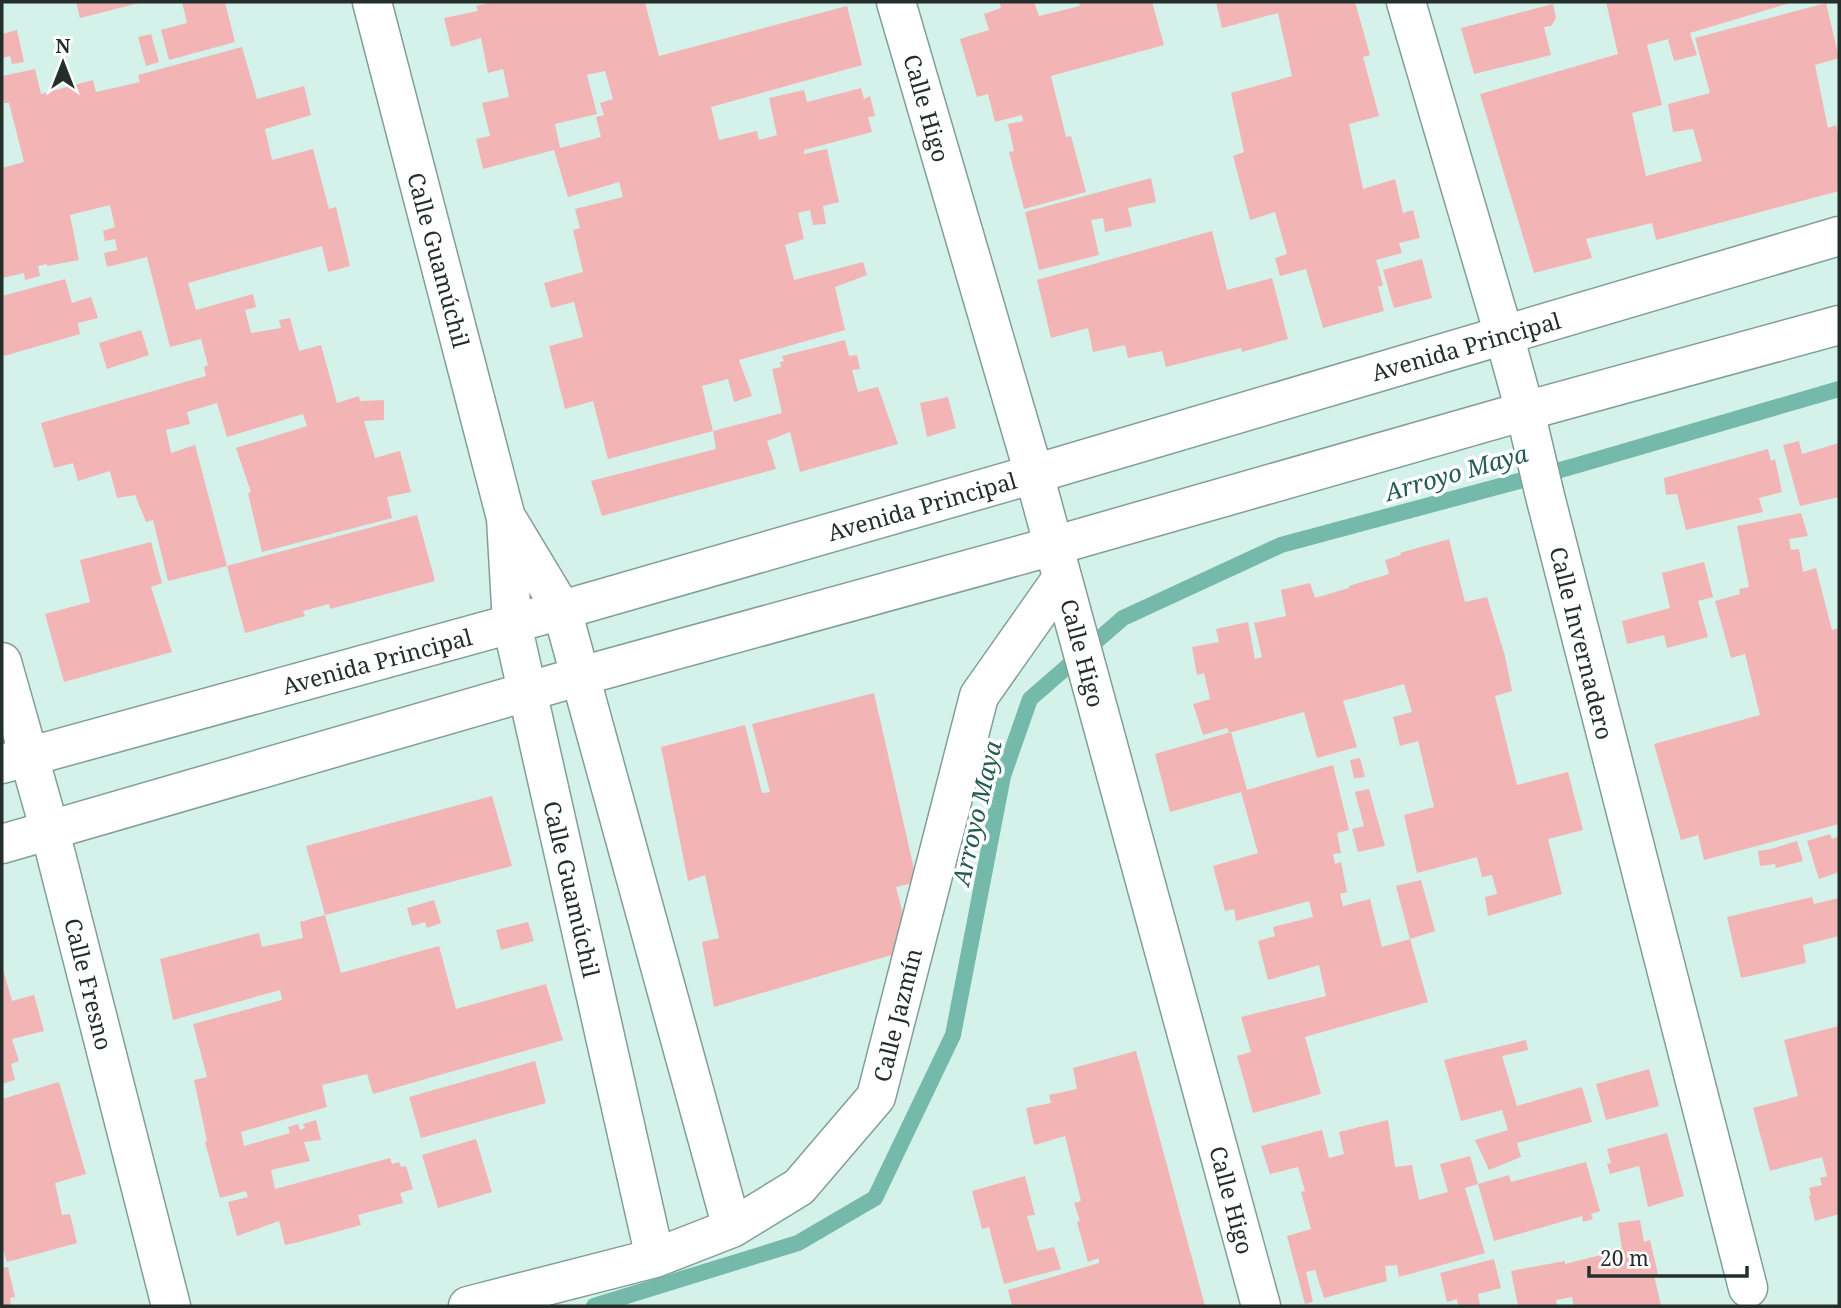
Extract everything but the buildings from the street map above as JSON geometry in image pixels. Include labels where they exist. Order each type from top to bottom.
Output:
[{"type":"street","name":"Calle Guamúchil","points":[[372,2],[506,518],[512,624],[655,1258]]},
{"type":"street","name":"Calle Higo","points":[[896,2],[1034,474],[1261,1306]]},
{"type":"street","name":"Calle Invernadero","points":[[1406,2],[1525,411],[1748,1288]]},
{"type":"street","name":"Avenida Principal","points":[[15,760],[562,610],[1034,474],[1839,236]]},
{"type":"street","points":[[2,844],[581,676],[1062,577],[1525,411],[1839,324]]},
{"type":"street","name":"Calle Guamúchil","points":[[506,518],[562,610],[732,1228]]},
{"type":"street","name":"Calle Jazmín","points":[[468,1306],[655,1258],[732,1228],[799,1187],[876,1097],[979,696],[1062,577]]},
{"type":"street","name":"Calle Fresno","points":[[2,662],[15,760],[50,831],[171,1306]]},
{"type":"waterway","name":"Arroyo Maya","points":[[594,1306],[798,1243],[875,1198],[953,1035],[1003,776],[1030,699],[1123,618],[1281,545],[1571,467],[1839,389]]}]
